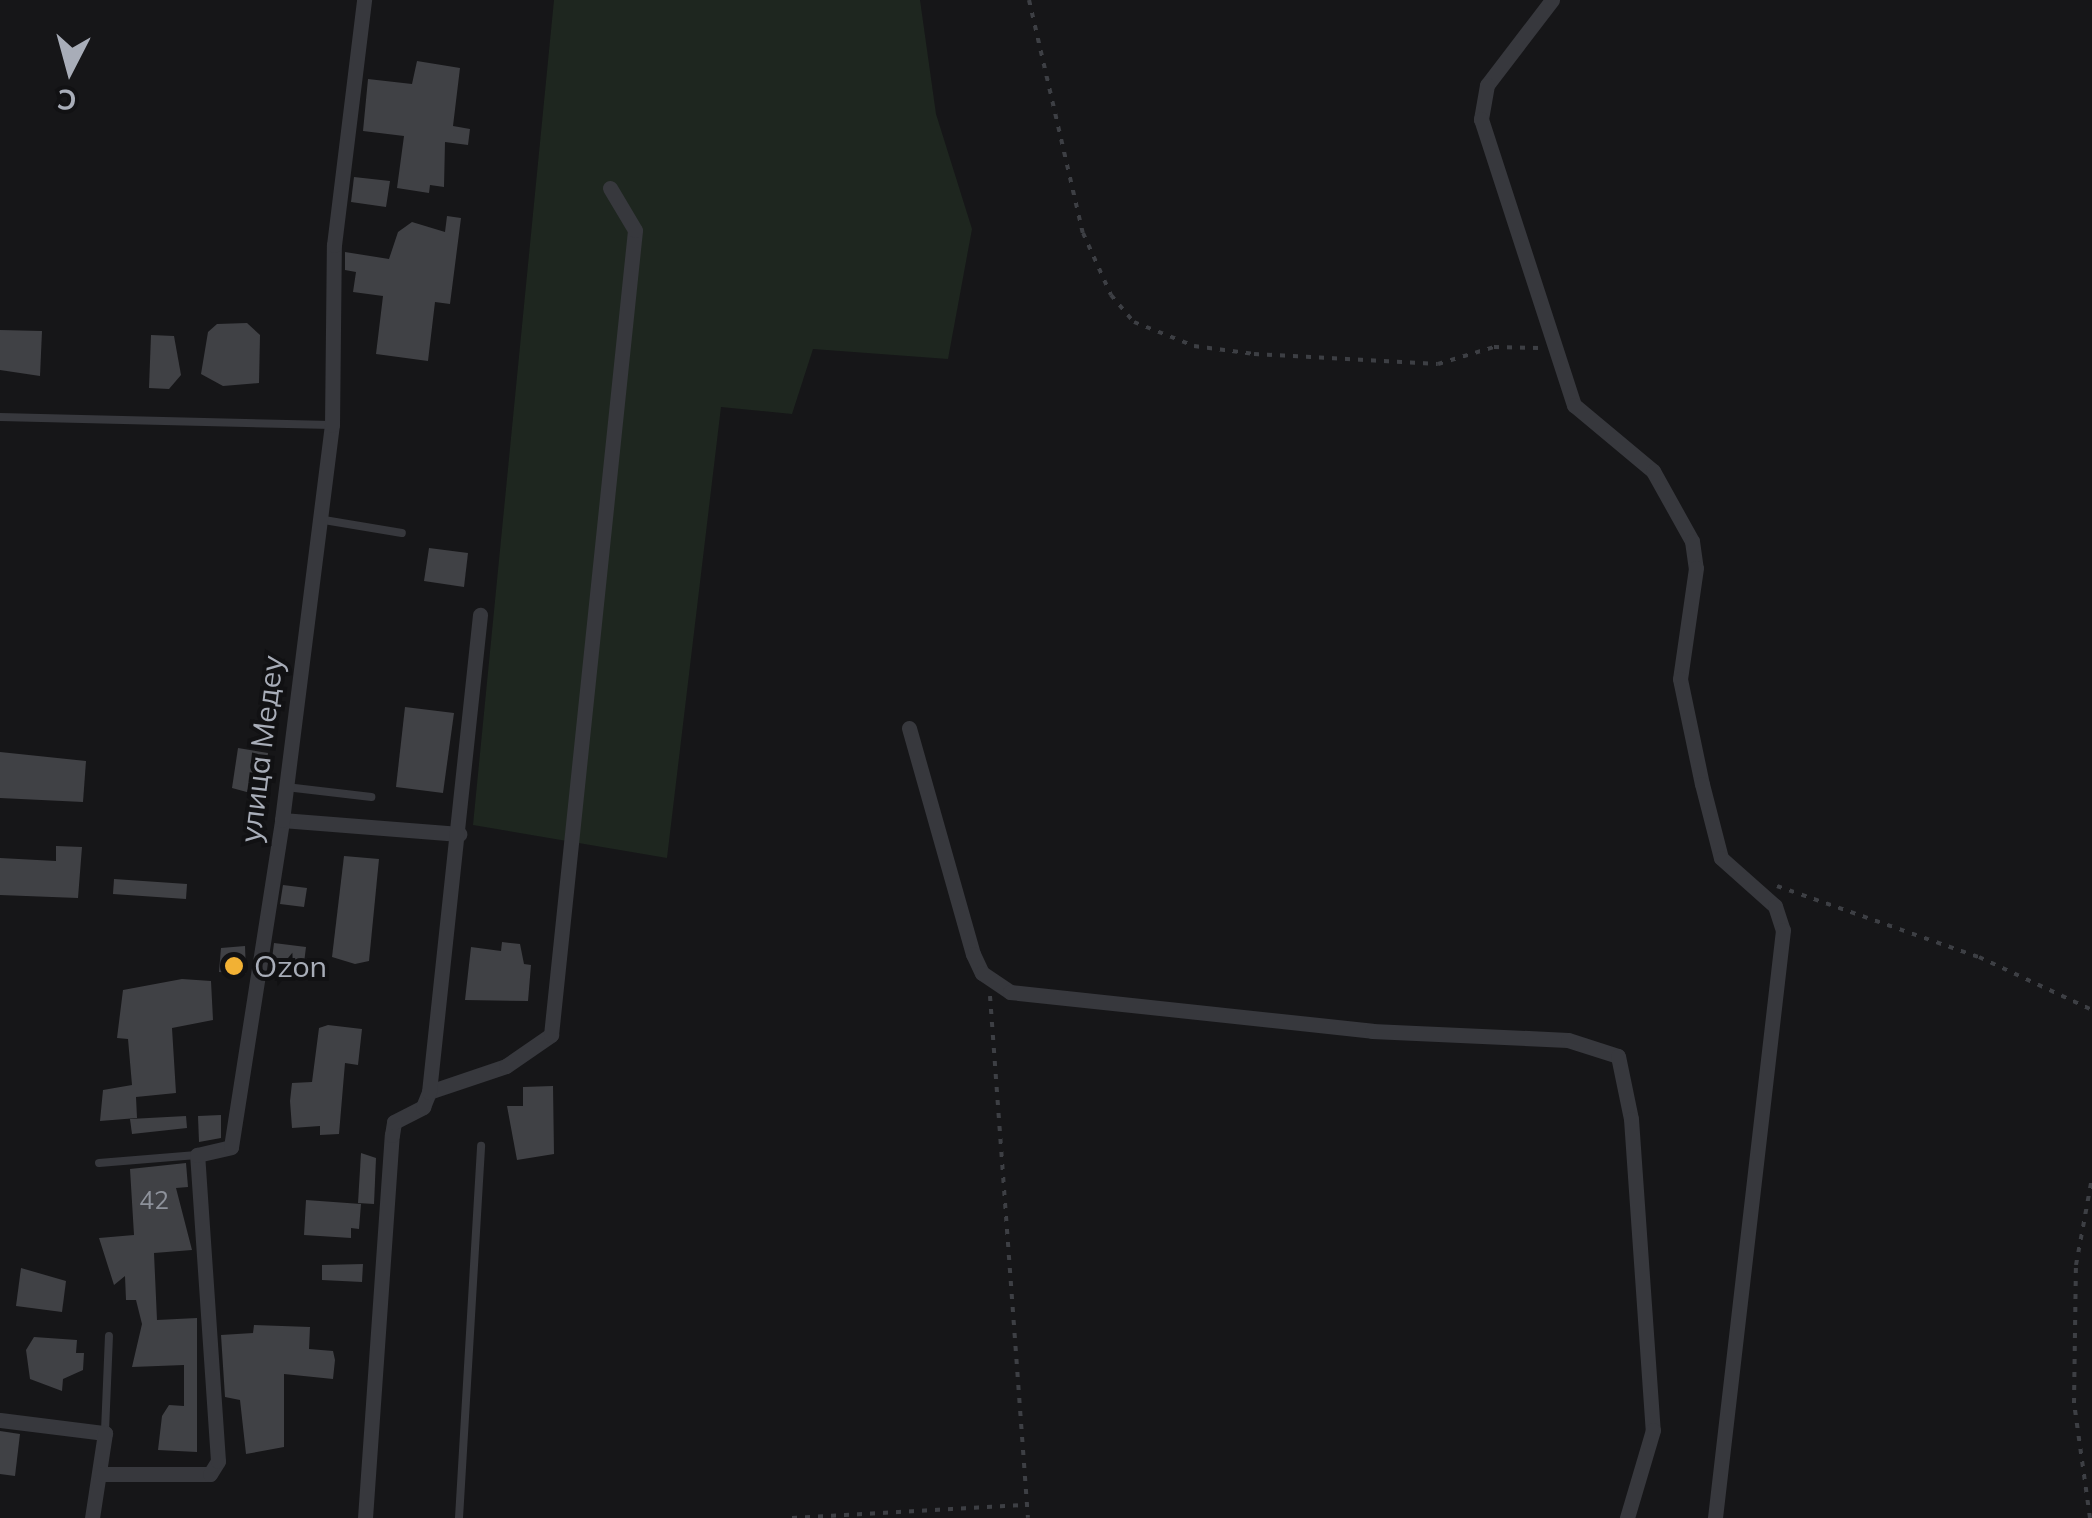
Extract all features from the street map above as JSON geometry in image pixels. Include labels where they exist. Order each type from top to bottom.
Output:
[{"type":"street","name":"улица Медеу","points":[[198,1155],[230,1146],[282,820],[332,425],[334,245],[364,0]]},
{"type":"street","points":[[1552,0],[1487,85],[1482,119],[1553,354],[1583,418],[1653,471],[1680,509],[1696,568],[1680,679],[1711,824],[1722,858],[1775,906],[1784,930],[1715,1518]]},
{"type":"street","points":[[429,1092],[506,1066],[551,1035],[636,230],[610,188]]},
{"type":"street","points":[[365,1518],[392,1135],[394,1122],[423,1106],[429,1092],[480,615]]},
{"type":"street","points":[[909,728],[973,954],[982,973],[1010,992],[1372,1031],[1568,1040],[1618,1056],[1630,1119],[1653,1430],[1628,1518]]},
{"type":"street","points":[[282,820],[459,834]]},
{"type":"street","points":[[102,1474],[210,1474],[218,1461],[198,1155]]},
{"type":"street","points":[[0,1420],[105,1433],[102,1474],[92,1518]]},
{"type":"lane","points":[[0,417],[332,425]]},
{"type":"lane","points":[[318,519],[402,533]]},
{"type":"lane","points":[[286,786],[371,798]]},
{"type":"lane","points":[[459,1518],[481,1146]]},
{"type":"lane","points":[[99,1163],[198,1155]]},
{"type":"lane","points":[[105,1433],[108,1336]]},
{"type":"path","points":[[1029,0],[1083,233],[1111,295],[1134,322],[1194,346],[1254,354],[1438,364],[1494,346],[1553,354]]},
{"type":"path","points":[[1770,884],[1979,957],[2092,1010]]},
{"type":"path","points":[[990,1009],[1028,1518]]},
{"type":"path","points":[[2090,1518],[2074,1403],[2076,1265],[2092,1178]]},
{"type":"path","points":[[792,1518],[1026,1505]]},
{"type":"shaded area","points":[[554,0],[920,0],[936,114],[972,229],[948,359],[813,349],[792,414],[721,407],[667,858],[473,825]]},
{"type":"building","points":[[417,61],[460,68],[453,126],[470,129],[468,145],[445,142],[444,187],[430,185],[429,193],[397,188],[404,136],[363,131],[368,79],[412,84]]},
{"type":"building","points":[[354,177],[390,181],[386,207],[351,202]]},
{"type":"building","points":[[447,216],[461,218],[450,304],[435,302],[428,361],[376,354],[383,296],[353,292],[356,272],[345,270],[345,252],[389,259],[398,232],[412,222],[445,232]]},
{"type":"building","points":[[247,323],[260,335],[259,383],[223,386],[201,374],[208,332],[217,324]]},
{"type":"building","points":[[0,330],[42,331],[40,376],[0,370]]},
{"type":"building","points":[[151,335],[174,336],[181,375],[169,389],[149,388]]},
{"type":"building","points":[[429,548],[468,553],[464,587],[424,581]]},
{"type":"building","points":[[405,707],[454,713],[443,793],[396,787]]},
{"type":"building","points":[[238,748],[268,753],[262,796],[232,788]]},
{"type":"building","points":[[0,752],[86,761],[83,802],[0,798]]},
{"type":"building","points":[[56,846],[82,847],[78,898],[0,895],[0,858],[56,861]]},
{"type":"building","points":[[344,856],[379,859],[369,961],[355,964],[332,957]]},
{"type":"building","points":[[114,879],[187,884],[186,899],[113,894]]},
{"type":"building","points":[[283,885],[307,888],[304,907],[280,904]]},
{"type":"building","points":[[502,942],[520,944],[524,964],[531,965],[528,1001],[465,1000],[471,947],[501,951]]},
{"type":"building","points":[[274,943],[306,947],[304,963],[272,959]]},
{"type":"building","points":[[245,946],[246,974],[219,972],[221,948]]},
{"type":"building","points":[[182,979],[211,981],[213,1020],[172,1028],[176,1093],[136,1097],[137,1118],[100,1121],[103,1090],[132,1085],[128,1039],[117,1038],[123,990]]},
{"type":"building","points":[[328,1025],[362,1029],[358,1065],[345,1063],[339,1134],[320,1135],[320,1126],[292,1128],[290,1101],[292,1083],[312,1082],[319,1028]]},
{"type":"building","points":[[553,1086],[554,1154],[517,1160],[507,1106],[523,1106],[523,1087]]},
{"type":"building","points":[[221,1115],[221,1138],[199,1142],[198,1116]]},
{"type":"building","points":[[186,1116],[187,1128],[132,1134],[130,1119]]},
{"type":"building","points":[[361,1153],[376,1158],[374,1204],[358,1203]]},
{"type":"building","points":[[186,1163],[188,1187],[176,1188],[192,1250],[154,1253],[157,1320],[197,1318],[197,1452],[158,1450],[162,1416],[169,1405],[184,1406],[184,1365],[132,1367],[142,1324],[136,1300],[126,1300],[125,1276],[114,1285],[99,1238],[134,1235],[130,1169]]},
{"type":"building","points":[[306,1200],[361,1204],[359,1229],[351,1228],[351,1238],[304,1235]]},
{"type":"building","points":[[363,1264],[362,1282],[322,1280],[322,1265]]},
{"type":"building","points":[[21,1268],[66,1281],[62,1312],[16,1306]]},
{"type":"building","points":[[254,1325],[310,1327],[309,1349],[333,1351],[335,1360],[333,1379],[284,1374],[284,1447],[246,1454],[240,1400],[225,1397],[221,1335],[253,1333]]},
{"type":"building","points":[[34,1337],[77,1340],[76,1353],[84,1353],[83,1370],[63,1379],[62,1391],[30,1379],[26,1350]]},
{"type":"building","points":[[0,1431],[20,1434],[15,1476],[0,1474]]},
{"type":"place","name":"Ozon","points":[[234,966]]}]
